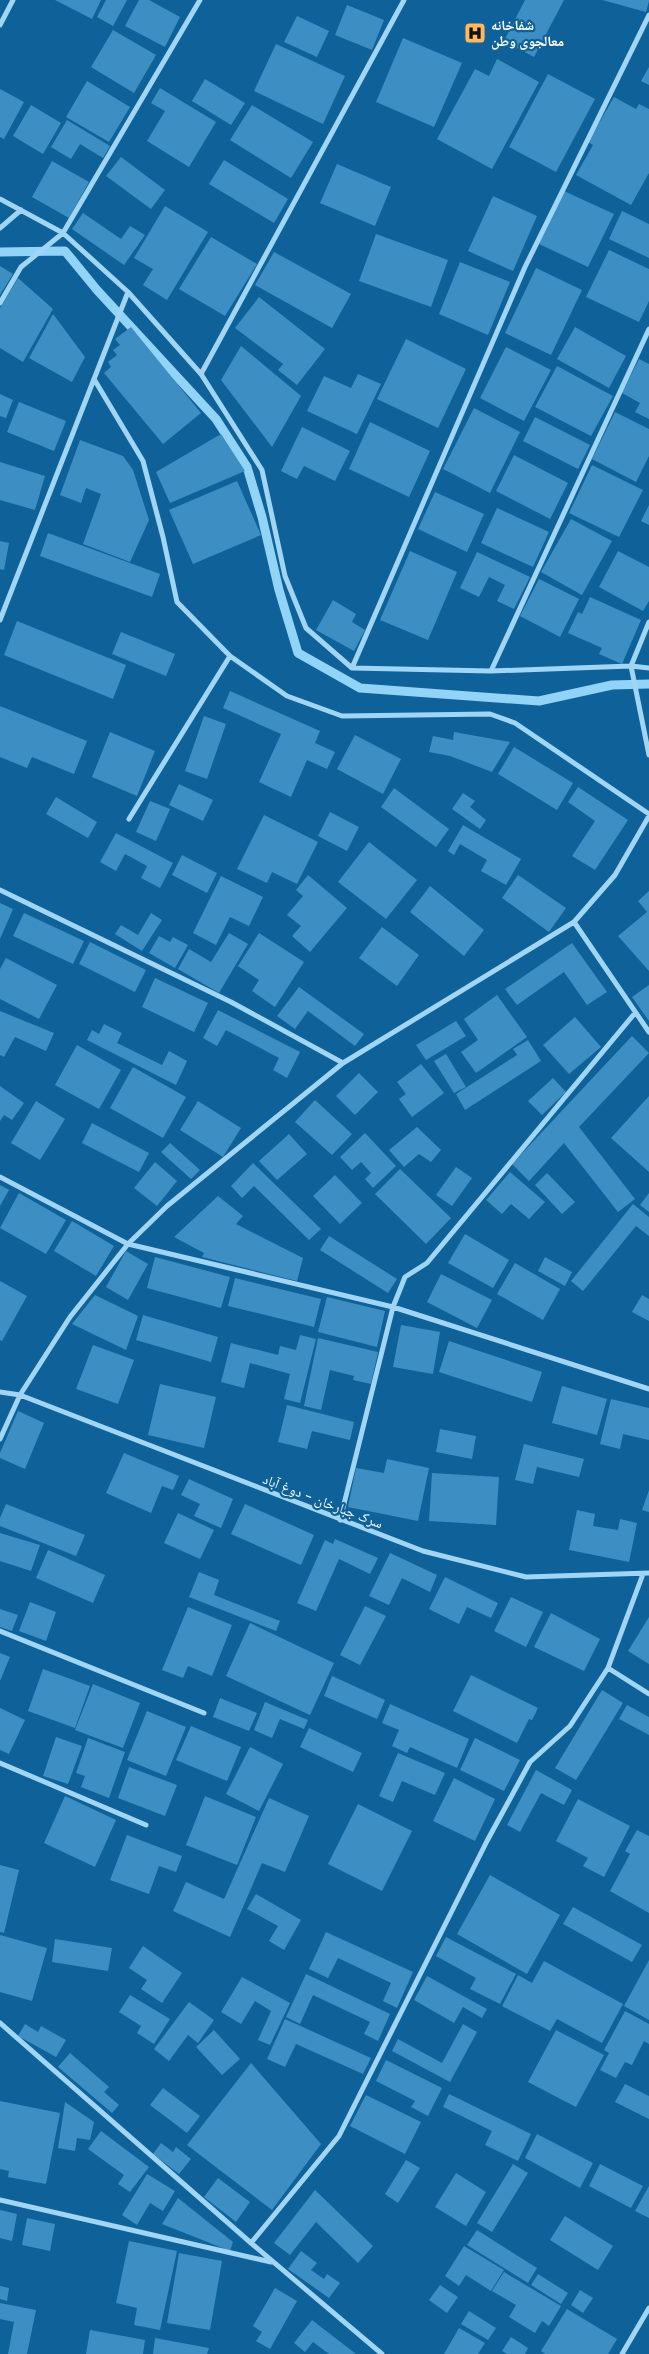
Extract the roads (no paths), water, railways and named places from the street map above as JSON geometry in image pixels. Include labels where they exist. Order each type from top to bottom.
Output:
[{"type":"street","points":[[0,25],[13,0]]},
{"type":"street","points":[[0,303],[21,267],[63,233],[200,0]]},
{"type":"street","points":[[201,374],[404,0]]},
{"type":"street","points":[[352,668],[526,267],[649,15]]},
{"type":"street","points":[[0,199],[63,233],[128,292],[201,374],[262,470],[285,576],[306,628],[352,668],[491,671],[632,666],[649,668]]},
{"type":"street","points":[[0,228],[21,210]]},
{"type":"street","points":[[0,620],[128,292]]},
{"type":"street","points":[[491,671],[649,329]]},
{"type":"street","points":[[0,1439],[20,1394],[70,1317],[128,1244],[167,1206],[343,1063],[574,922],[615,875],[649,815],[515,722],[490,714],[342,716],[287,696],[230,656],[178,602],[143,461],[94,379]]},
{"type":"street","points":[[649,622],[632,666],[649,755]]},
{"type":"street","points":[[129,819],[230,656]]},
{"type":"street","points":[[0,890],[231,1002],[343,1063]]},
{"type":"street","points":[[574,922],[649,1032]]},
{"type":"street","points":[[340,1520],[393,1308],[405,1278],[427,1263],[635,1013]]},
{"type":"street","points":[[0,1177],[128,1244],[393,1308],[649,1389]]},
{"type":"street","name":"سرک جبارخان - دوغ آباد","points":[[0,1392],[20,1394],[423,1551],[526,1578],[646,1573]]},
{"type":"street","points":[[251,2243],[339,2136],[487,1841],[530,1762],[570,1726],[608,1668],[646,1573]]},
{"type":"street","points":[[0,1631],[204,1713]]},
{"type":"street","points":[[608,1668],[649,1694]]},
{"type":"street","points":[[0,1763],[146,1825]]},
{"type":"street","points":[[0,2023],[274,2263],[382,2354]]},
{"type":"street","points":[[0,2200],[274,2263]]},
{"type":"street","points":[[622,2354],[649,2308]]},
{"type":"waterway","points":[[0,252],[65,251],[97,290],[216,419],[247,467],[262,517],[279,590],[298,653],[360,688],[539,701],[612,685],[649,684]]},
{"type":"place","name":"شفاخانه معالجوی وطن","points":[[475,33]]}]
